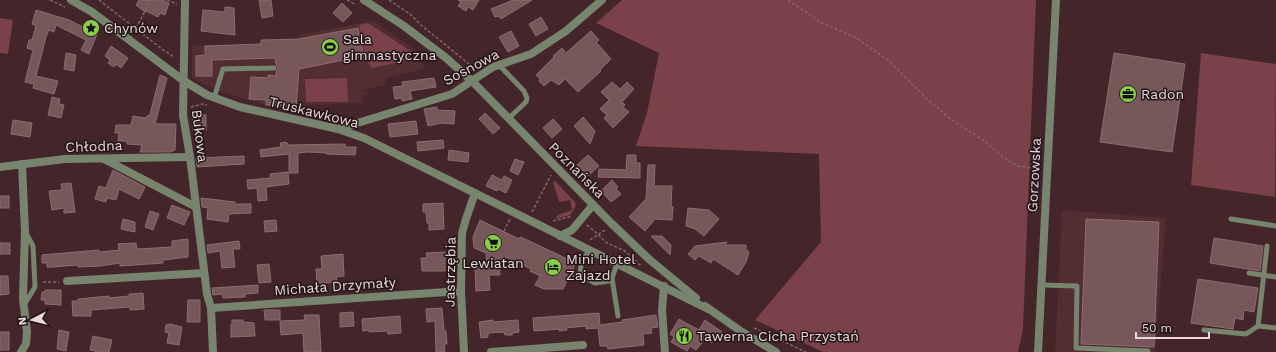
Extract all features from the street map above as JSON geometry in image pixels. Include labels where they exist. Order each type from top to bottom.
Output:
[{"type":"street","name":"Truskawkowa","points":[[71,0],[92,12],[194,88],[214,98],[260,112],[338,130],[364,138],[545,229],[588,246],[617,264],[708,309]]},
{"type":"street","name":"Bukowa","points":[[185,0],[183,108],[185,134],[190,157],[207,294],[211,308],[213,352]]},
{"type":"street","name":"Poznańska","points":[[364,0],[431,45],[472,81],[593,205],[650,260],[708,309],[742,332],[776,352]]},
{"type":"street","name":"Sosnowa","points":[[338,130],[452,94],[493,67],[531,54],[566,31],[602,0]]},
{"type":"street","name":"Gorzowska","points":[[1038,352],[1056,0]]},
{"type":"street","name":"Chłodna","points":[[0,167],[65,159],[190,157]]},
{"type":"street","points":[[103,158],[196,207]]},
{"type":"street","points":[[21,352],[26,344],[24,305],[25,231],[22,164]]},
{"type":"street","name":"Jastrzębia","points":[[464,352],[461,291],[462,233],[475,193]]},
{"type":"street","points":[[560,236],[578,225],[593,205]]},
{"type":"street","points":[[67,281],[204,273]]},
{"type":"street","points":[[664,286],[662,310],[666,352]]},
{"type":"street","name":"Michała Drzymały","points":[[211,308],[461,291]]},
{"type":"street","points":[[491,352],[583,345]]},
{"type":"lane","points":[[499,65],[524,91],[527,98],[526,102],[508,119]]},
{"type":"lane","points":[[214,98],[223,69],[274,68]]},
{"type":"lane","points":[[1231,219],[1276,226]]},
{"type":"lane","points":[[24,305],[35,287],[33,246],[25,231]]},
{"type":"lane","points":[[588,246],[581,265],[580,271],[582,276],[601,283],[609,281],[612,278]]},
{"type":"lane","points":[[1258,326],[1267,246]]},
{"type":"lane","points":[[617,264],[612,278],[618,316]]},
{"type":"lane","points":[[1249,273],[1276,277]]},
{"type":"lane","points":[[1042,285],[1078,286],[1076,348],[1148,352]]},
{"type":"lane","points":[[1204,330],[1246,334],[1258,326],[1276,328]]},
{"type":"path","points":[[50,0],[66,8]]},
{"type":"path","points":[[136,28],[151,0]]},
{"type":"path","points":[[788,0],[822,23],[855,37],[889,62],[952,120],[983,140],[1003,157],[1018,166],[1047,170]]},
{"type":"path","points":[[183,108],[202,104],[208,106]]},
{"type":"path","points":[[530,215],[551,175]]},
{"type":"path","points":[[545,229],[554,221],[576,213]]},
{"type":"path","points":[[504,232],[511,218],[513,219]]},
{"type":"path","points":[[586,224],[599,234],[605,242],[625,251],[637,261]]},
{"type":"path","points":[[588,246],[592,238],[607,229]]},
{"type":"path","points":[[35,283],[67,281]]},
{"type":"path","points":[[752,327],[806,352]]},
{"type":"shaded area","points":[[622,0],[1036,0],[1023,329],[1018,352],[823,352],[755,320],[821,242],[819,154],[636,146],[647,113],[659,53],[596,23]]},
{"type":"shaded area","points":[[0,18],[13,20],[8,54],[0,53]]},
{"type":"shaded area","points":[[373,21],[417,51],[417,57],[425,69],[385,78],[386,85],[367,89],[368,95],[363,95],[364,103],[304,105],[303,108],[265,105],[221,92],[192,78],[192,46],[261,44],[261,40],[298,39],[299,35]]},
{"type":"shaded area","points":[[368,23],[415,54],[412,57],[401,61],[371,68],[366,58],[359,25]]},
{"type":"shaded area","points":[[1201,53],[1276,64],[1275,197],[1191,185]]},
{"type":"shaded area","points":[[347,78],[348,102],[306,102],[305,79]]},
{"type":"shaded area","points":[[555,181],[575,202],[576,206],[570,215],[555,219],[558,215],[572,210],[570,200],[559,202],[553,182]]},
{"type":"shaded area","points":[[1062,210],[1166,218],[1155,352],[1055,352]]},
{"type":"building","points":[[139,0],[162,0],[169,3],[165,15],[160,13],[158,17],[146,11],[145,12],[136,5]]},
{"type":"building","points":[[259,0],[271,0],[273,16],[262,18]]},
{"type":"building","points":[[458,0],[479,0],[473,10],[468,7],[466,11],[458,6],[461,2]]},
{"type":"building","points":[[513,0],[532,0],[501,19],[499,16],[495,17],[491,9]]},
{"type":"building","points":[[342,3],[352,13],[343,22],[333,13]]},
{"type":"building","points":[[225,7],[234,8],[235,35],[201,31],[203,10],[225,12]]},
{"type":"building","points":[[36,10],[69,20],[97,34],[89,54],[81,50],[86,40],[56,25],[54,32],[49,30],[36,76],[58,81],[54,94],[33,88],[34,84],[25,82],[33,50],[27,48],[29,40],[32,40],[36,26],[32,24]]},
{"type":"building","points":[[541,17],[548,29],[536,36],[529,24]]},
{"type":"building","points":[[358,28],[364,56],[299,69],[296,107],[266,105],[266,100],[249,99],[251,77],[268,78],[268,75],[276,76],[276,71],[278,68],[275,58],[212,60],[212,76],[196,76],[196,56],[205,55],[205,46],[261,44],[261,40],[299,39]]},
{"type":"building","points":[[511,31],[519,46],[508,52],[499,37]]},
{"type":"building","points":[[591,31],[599,40],[596,42],[611,59],[600,70],[601,71],[578,92],[565,79],[559,85],[551,80],[544,86],[536,75],[562,48],[566,53]]},
{"type":"building","points":[[111,46],[128,58],[121,68],[116,64],[114,67],[108,63],[110,60],[105,56]]},
{"type":"building","points":[[66,53],[76,55],[74,71],[64,69]]},
{"type":"building","points":[[1114,53],[1185,64],[1172,152],[1100,142]]},
{"type":"building","points":[[160,75],[167,78],[155,124],[176,124],[175,150],[170,152],[140,152],[142,145],[127,144],[127,141],[118,141],[119,133],[115,133],[116,125],[131,125],[133,116],[145,118],[150,114]]},
{"type":"building","points":[[434,78],[436,87],[410,91],[412,99],[402,101],[402,98],[395,99],[393,87],[403,86],[402,82]]},
{"type":"building","points":[[612,82],[620,89],[627,82],[634,89],[622,102],[625,105],[623,107],[629,112],[613,128],[604,118],[607,115],[600,109],[609,100],[601,92]]},
{"type":"building","points":[[52,97],[60,99],[59,104],[64,105],[61,118],[48,115]]},
{"type":"building","points":[[437,107],[437,110],[455,111],[454,124],[442,123],[428,126],[424,109]]},
{"type":"building","points":[[485,113],[500,128],[493,134],[479,119]]},
{"type":"building","points":[[193,115],[206,115],[206,130],[193,130]]},
{"type":"building","points":[[583,117],[595,131],[590,144],[574,126]]},
{"type":"building","points":[[553,119],[562,129],[552,138],[543,128]]},
{"type":"building","points":[[13,120],[32,123],[30,137],[11,134]]},
{"type":"building","points":[[416,121],[418,134],[390,137],[388,124]]},
{"type":"building","points":[[443,140],[444,148],[418,151],[417,142]]},
{"type":"building","points":[[286,142],[289,145],[345,144],[346,147],[356,147],[355,155],[308,152],[298,153],[298,173],[289,173],[289,154],[261,157],[260,150],[281,147],[280,143]]},
{"type":"building","points":[[449,150],[469,153],[468,162],[448,160]]},
{"type":"building","points":[[588,155],[599,166],[588,176],[577,165]]},
{"type":"building","points":[[627,155],[636,155],[636,163],[640,163],[640,178],[598,177],[599,169],[626,170]]},
{"type":"building","points":[[244,156],[244,164],[197,167],[196,158]]},
{"type":"building","points":[[515,159],[524,162],[518,175],[510,171]]},
{"type":"building","points":[[648,165],[655,165],[654,186],[672,186],[671,207],[673,207],[672,220],[655,219],[645,231],[629,217],[646,199]]},
{"type":"building","points":[[113,170],[145,187],[139,199],[119,189],[116,200],[107,198],[106,202],[95,199],[99,186],[106,188]]},
{"type":"building","points":[[288,172],[289,184],[266,187],[267,200],[258,201],[257,188],[248,189],[247,180],[271,178],[270,174]]},
{"type":"building","points":[[492,175],[502,180],[504,176],[512,180],[506,193],[486,186]]},
{"type":"building","points":[[612,180],[618,187],[616,189],[621,194],[611,202],[601,191]]},
{"type":"building","points":[[71,183],[75,212],[64,213],[64,208],[52,210],[49,191],[62,190],[61,184]]},
{"type":"building","points":[[0,196],[9,196],[9,208],[0,208]]},
{"type":"building","points":[[201,198],[235,202],[235,204],[251,204],[251,213],[229,214],[228,222],[207,219],[208,208],[202,207]]},
{"type":"building","points":[[443,203],[444,229],[429,230],[426,212],[423,212],[423,204]]},
{"type":"building","points":[[172,205],[190,212],[184,225],[167,218]]},
{"type":"building","points":[[688,208],[709,210],[719,219],[704,236],[695,229],[686,226]]},
{"type":"building","points":[[150,211],[159,214],[153,230],[145,227]]},
{"type":"building","points":[[123,219],[135,222],[135,232],[121,229]]},
{"type":"building","points":[[1086,219],[1159,222],[1154,347],[1081,344]]},
{"type":"building","points":[[276,220],[277,231],[265,232],[264,221]]},
{"type":"building","points":[[480,220],[519,239],[520,237],[525,239],[576,263],[573,268],[576,275],[568,279],[563,289],[544,289],[535,285],[540,276],[530,271],[531,269],[506,257],[504,262],[499,262],[500,275],[489,275],[490,290],[476,291],[475,268],[487,267],[486,253],[474,248],[473,237]]},
{"type":"building","points":[[651,236],[662,236],[671,245],[670,255]]},
{"type":"building","points":[[1214,238],[1263,246],[1260,271],[1210,263]]},
{"type":"building","points":[[188,239],[188,257],[163,260],[163,263],[120,266],[120,263],[100,266],[78,267],[78,265],[47,267],[47,263],[42,263],[42,255],[99,250],[99,252],[119,250],[118,244],[136,243],[137,249],[172,247],[172,241]]},
{"type":"building","points":[[239,241],[240,249],[233,249],[235,267],[222,268],[220,251],[208,253],[207,245]]},
{"type":"building","points":[[727,242],[725,245],[746,245],[746,250],[749,252],[746,262],[738,275],[713,259],[711,263],[699,256],[695,260],[688,254],[695,246]]},
{"type":"building","points":[[0,243],[10,243],[10,254],[0,254]]},
{"type":"building","points":[[445,252],[445,271],[422,271],[421,258],[427,258],[426,253]]},
{"type":"building","points":[[343,254],[344,276],[336,277],[337,282],[317,284],[316,269],[322,269],[321,256]]},
{"type":"building","points":[[269,264],[271,282],[259,283],[257,265]]},
{"type":"building","points":[[0,276],[8,276],[9,294],[0,295]]},
{"type":"building","points":[[1198,279],[1258,288],[1254,312],[1244,310],[1243,320],[1235,318],[1233,329],[1191,323]]},
{"type":"building","points":[[258,285],[258,293],[245,294],[245,297],[223,298],[222,294],[213,295],[212,288]]},
{"type":"building","points":[[45,290],[61,290],[61,305],[45,304],[45,300],[41,300],[42,292],[45,292]]},
{"type":"building","points":[[143,293],[144,309],[130,310],[130,307],[91,310],[91,316],[73,316],[72,301],[78,301],[78,299],[109,296],[109,298]]},
{"type":"building","points":[[188,300],[200,300],[200,322],[187,322]]},
{"type":"building","points":[[442,308],[447,344],[444,344],[445,352],[436,352],[435,321],[427,322],[426,309]]},
{"type":"building","points":[[264,310],[280,310],[280,320],[265,320]]},
{"type":"building","points":[[353,312],[354,326],[340,327],[340,313]]},
{"type":"building","points":[[599,313],[600,325],[656,315],[658,327],[651,328],[652,333],[643,334],[644,345],[608,349],[607,346],[600,346],[598,328],[586,329],[586,326],[566,328],[567,330],[559,331],[559,329],[534,331],[533,318]]},
{"type":"building","points":[[304,315],[319,315],[321,352],[304,352],[303,333],[281,335],[280,321],[305,320]]},
{"type":"building","points":[[400,316],[401,333],[388,334],[387,331],[363,331],[362,319]]},
{"type":"building","points":[[679,319],[699,330],[705,320],[722,332],[716,342],[714,340],[712,343],[705,339],[696,350],[690,346],[687,351],[671,342],[674,337],[670,334]]},
{"type":"building","points":[[232,320],[243,320],[243,322],[254,323],[255,336],[231,337]]},
{"type":"building","points":[[493,320],[493,322],[518,320],[519,332],[512,333],[512,335],[505,335],[504,332],[488,333],[488,337],[481,338],[479,322]]},
{"type":"building","points":[[170,324],[182,327],[179,345],[167,343],[169,333],[165,332],[166,325]]},
{"type":"building","points":[[59,330],[69,332],[66,351],[57,349]]},
{"type":"building","points":[[0,332],[9,332],[9,350],[0,350]]},
{"type":"building","points":[[93,336],[112,340],[109,352],[95,352],[96,351],[90,350]]},
{"type":"place","name":"Chynów","points":[[91,28]]},
{"type":"place","name":"Sala gimnastyczna","points":[[330,47]]},
{"type":"place","name":"Radon","points":[[1128,94]]},
{"type":"place","name":"Lewiatan","points":[[493,243]]},
{"type":"place","name":"Mini Hotel Zajazd","points":[[553,267]]},
{"type":"place","name":"Tawerna Cicha Przystań","points":[[684,336]]}]
